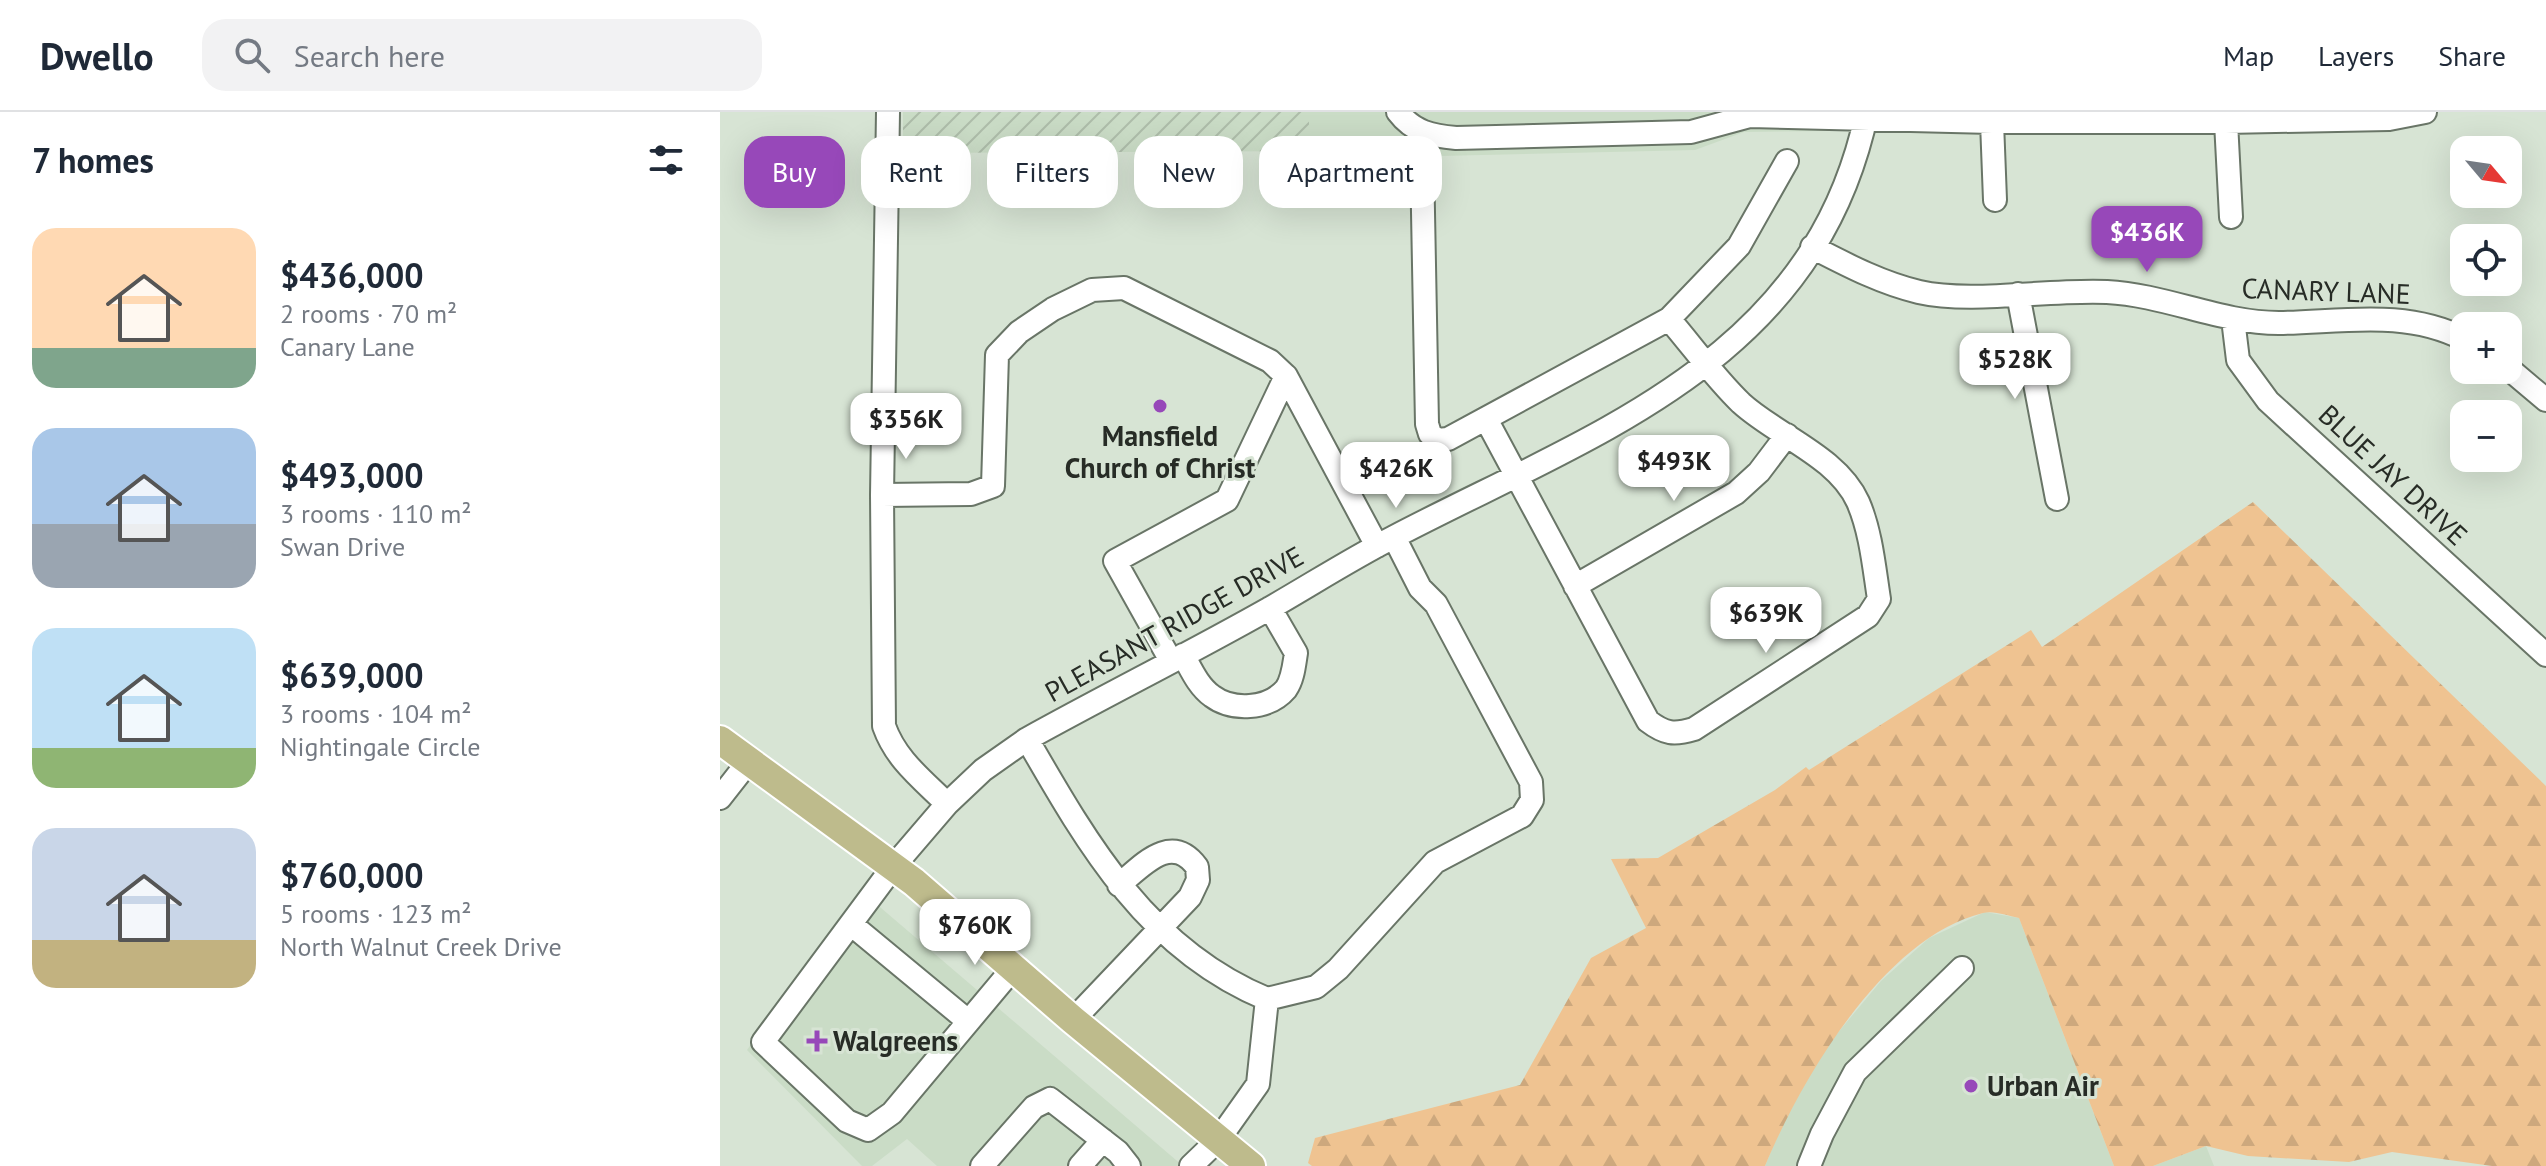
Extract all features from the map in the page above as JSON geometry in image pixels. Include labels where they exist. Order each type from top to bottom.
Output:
[{"type":"main road","points":[[720,740],[893,867],[1251,1166]]},
{"type":"street","points":[[888,112],[882,495],[884,726],[891,746],[903,761],[947,804]]},
{"type":"street","points":[[1398,112],[1418,130],[1432,136],[1456,138],[1691,132],[1750,116],[1866,115],[1992,122],[2226,122],[2389,119],[2425,112]]},
{"type":"street","name":"PLEASANT RIDGE DRIVE","points":[[968,1021],[892,1113],[868,1130],[847,1121],[763,1042],[893,867],[947,804],[983,770],[1027,739],[1270,608],[1386,541],[1662,398],[1708,365],[1751,327],[1790,282],[1840,194],[1866,115]]},
{"type":"street","points":[[1992,122],[1995,200]]},
{"type":"street","points":[[2226,122],[2231,217]]},
{"type":"street","points":[[1423,208],[1427,424],[1430,434],[1437,440],[1448,439],[1669,319],[1739,246],[1787,161]]},
{"type":"street","name":"CANARY LANE","points":[[1812,247],[1876,279],[1921,292],[2106,292],[2233,319],[2280,323],[2406,320],[2439,326],[2450,332]]},
{"type":"street","points":[[882,495],[971,494],[993,486],[997,355],[1019,332],[1092,290],[1124,288],[1270,361],[1286,376],[1386,541],[1420,588],[1436,604],[1531,782],[1532,800],[1522,816],[1435,862],[1338,969],[1316,987],[1267,999],[1228,983],[1158,927],[1119,885],[1085,836],[1027,739]]},
{"type":"street","points":[[2018,294],[2057,499]]},
{"type":"street","points":[[1486,419],[1648,721],[1660,730],[1676,735],[1694,729],[1868,616],[1879,599],[1858,502],[1833,471],[1744,405],[1669,319]]},
{"type":"street","name":"BLUE JAY DRIVE","points":[[2233,319],[2238,360],[2268,401],[2546,655]]},
{"type":"street","points":[[1270,608],[1296,653],[1287,688],[1274,699],[1241,707],[1222,703],[1208,694],[1177,658],[1115,561],[1227,500],[1286,376]]},
{"type":"street","points":[[2522,378],[2544,394]]},
{"type":"street","points":[[1575,586],[1736,493],[1759,472],[1787,435]]},
{"type":"street","points":[[720,798],[749,761]]},
{"type":"street","points":[[1073,1020],[1158,927],[1190,897],[1198,880],[1197,867],[1190,857],[1180,851],[1155,855],[1119,885]]},
{"type":"street","points":[[852,925],[968,1021],[1015,966]]},
{"type":"street","points":[[1809,1166],[1855,1072],[1962,968]]},
{"type":"street","points":[[1191,1166],[1219,1139],[1258,1084],[1267,999]]},
{"type":"street","points":[[982,1166],[1034,1107],[1050,1099],[1103,1140],[1129,1166]]},
{"type":"street","points":[[1080,1166],[1103,1140]]},
{"type":"shaded area","points":[[903,112],[1309,112],[1309,136],[1259,136],[1259,151],[1243,151],[1243,136],[1134,136],[1134,152],[1118,152],[1118,136],[987,136],[987,153],[971,153],[971,136],[903,136]]},
{"type":"shaded area","points":[[1309,112],[1831,112],[1828,131],[1744,132],[1695,150],[1442,156],[1442,136],[1309,136]]},
{"type":"shaded area","points":[[860,890],[1183,1166],[937,1166],[907,1139],[872,1166],[862,1166],[747,1050]]},
{"type":"shaded area","points":[[1985,912],[2019,918],[2114,1166],[1765,1166],[1785,1118],[1825,1048],[1881,981],[1929,938]]},
{"type":"shaded area","points":[[2206,1146],[2214,1166],[2153,1166]]},
{"type":"green space","points":[[2253,502],[2546,786],[2546,1166],[2492,1166],[2392,1152],[2349,1162],[2248,1156],[2206,1146],[2153,1166],[2114,1166],[2019,918],[1991,912],[1947,927],[1912,950],[1880,981],[1850,1016],[1824,1054],[1800,1093],[1765,1166],[1312,1166],[1308,1163],[1315,1138],[1520,1085],[1591,958],[1646,928],[1611,859],[1658,858],[1775,790],[1806,767],[1809,770],[2031,630],[2042,647]]},
{"type":"place","name":"Mansfield Church of Christ","points":[[1160,406]]},
{"type":"place","name":"Walgreens","points":[[817,1041]]},
{"type":"place","name":"Urban Air","points":[[1971,1086]]}]
